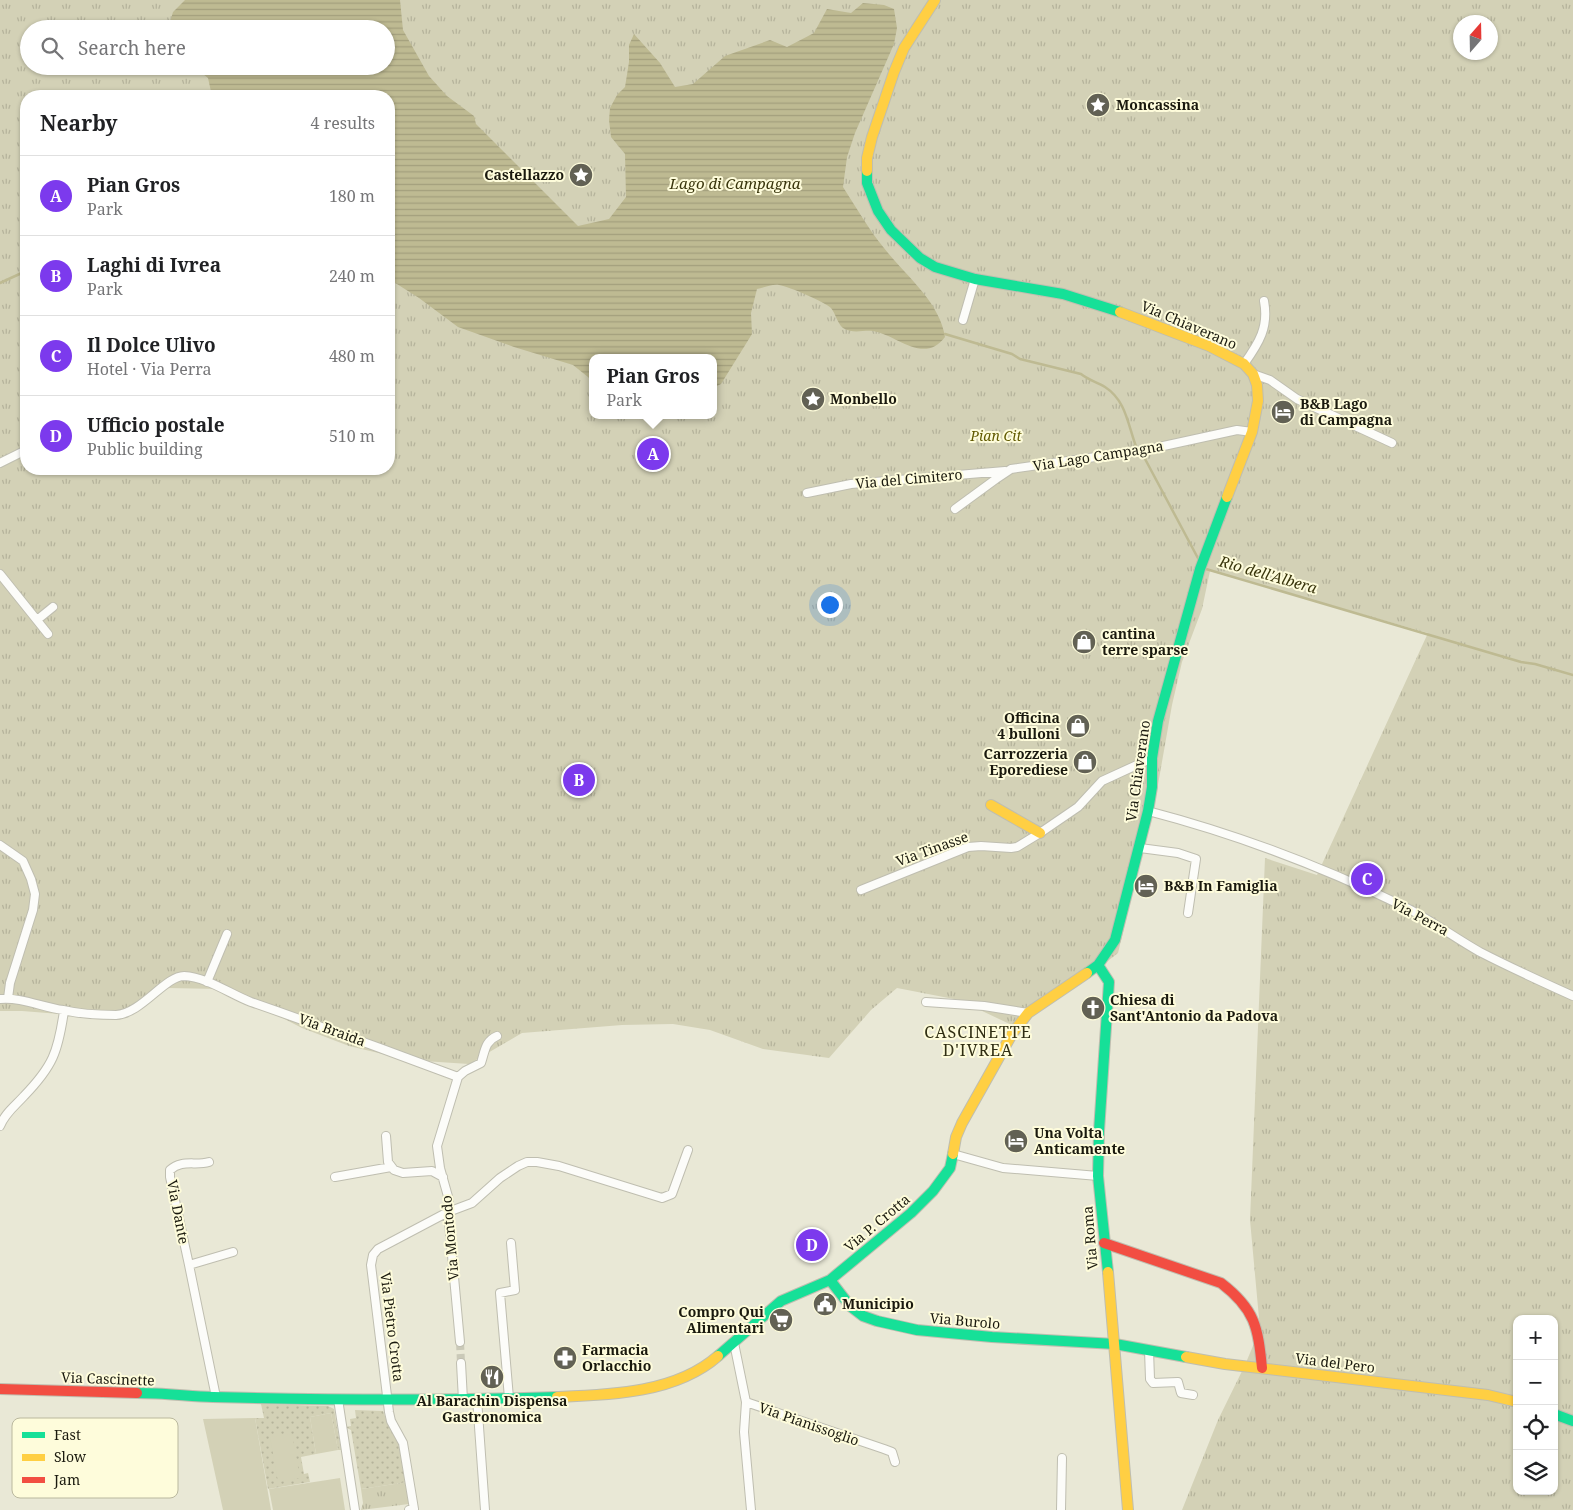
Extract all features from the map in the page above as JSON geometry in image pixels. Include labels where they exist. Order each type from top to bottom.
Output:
[{"type":"street","name":"Via Chiaverano","points":[[935,0],[904,48],[872,137],[867,158],[867,183],[878,211],[891,230],[920,258],[935,267],[975,279],[1063,294],[1130,315],[1210,346],[1244,364],[1253,374],[1257,385],[1258,401],[1252,432],[1201,564],[1158,721],[1152,758],[1152,787],[1148,811],[1115,940],[1098,965]]},
{"type":"street","points":[[963,320],[975,279]]},
{"type":"street","points":[[1244,364],[1255,350],[1264,328],[1266,315],[1264,301]]},
{"type":"street","points":[[1253,374],[1270,380],[1297,399],[1392,443]]},
{"type":"street","name":"Via Lago Campagna","points":[[955,509],[1011,470],[1135,452],[1237,430],[1252,432]]},
{"type":"street","points":[[0,463],[20,453]]},
{"type":"street","name":"Via del Cimitero","points":[[807,493],[851,484],[1011,470]]},
{"type":"street","points":[[0,574],[48,634]]},
{"type":"street","points":[[37,620],[53,607]]},
{"type":"street","name":"Via Tinasse","points":[[861,890],[968,847],[1017,847],[1078,807],[1102,782],[1152,758]]},
{"type":"street","points":[[991,805],[1040,833]]},
{"type":"street","name":"Via Perra","points":[[1148,811],[1262,846],[1325,871],[1404,907],[1478,950],[1573,996]]},
{"type":"street","points":[[0,845],[23,861],[35,894],[33,910],[4,999]]},
{"type":"street","points":[[1140,848],[1196,859],[1188,912]]},
{"type":"street","points":[[206,982],[227,934]]},
{"type":"street","name":"Via P. Crotta","points":[[584,1396],[616,1394],[666,1384],[708,1366],[781,1300],[830,1280],[924,1202],[940,1184],[950,1168],[956,1137],[974,1100],[1012,1034],[1028,1013],[1098,965]]},
{"type":"street","name":"Via Roma","points":[[1098,965],[1109,982],[1098,1176],[1115,1344],[1128,1510]]},
{"type":"street","name":"Via Braida","points":[[4,999],[64,1011],[118,1015],[142,1004],[171,981],[181,976],[193,977],[249,1001],[458,1077]]},
{"type":"street","points":[[926,1002],[984,1006],[1028,1013]]},
{"type":"street","points":[[0,1126],[12,1108],[41,1077],[52,1062],[59,1039],[64,1011]]},
{"type":"street","points":[[458,1077],[481,1063],[486,1043],[497,1036]]},
{"type":"street","name":"Via Montodo","points":[[458,1077],[437,1146],[449,1200],[448,1212],[460,1342]]},
{"type":"street","points":[[386,1136],[388,1162],[394,1170],[403,1173],[432,1171],[443,1177]]},
{"type":"street","points":[[448,1212],[472,1203],[500,1178],[527,1162],[559,1166],[662,1198],[672,1194],[688,1150]]},
{"type":"street","points":[[953,1154],[1003,1168],[1098,1176]]},
{"type":"street","name":"Via Dante","points":[[209,1162],[202,1164],[188,1162],[175,1165],[170,1170],[170,1177],[216,1397]]},
{"type":"street","points":[[335,1177],[391,1167]]},
{"type":"street","name":"Via Pietro Crotta","points":[[388,1400],[371,1265],[373,1255],[378,1249],[448,1212]]},
{"type":"street","points":[[1104,1243],[1221,1283],[1236,1294],[1249,1311],[1258,1329],[1262,1368]]},
{"type":"street","points":[[509,1398],[500,1293],[515,1290],[511,1244]]},
{"type":"street","name":"Via Dante","points":[[189,1265],[233,1252]]},
{"type":"street","name":"Via Burolo","points":[[830,1280],[850,1306],[862,1316],[901,1327],[954,1335],[1115,1344]]},
{"type":"street","name":"Via Pianissoglio","points":[[734,1343],[746,1402],[892,1452],[895,1462]]},
{"type":"street","name":"Via del Pero","points":[[1115,1344],[1202,1361],[1488,1395],[1513,1401]]},
{"type":"street","points":[[1149,1350],[1150,1378],[1153,1383],[1178,1382],[1181,1392],[1193,1395]]},
{"type":"street","points":[[461,1363],[463,1400]]},
{"type":"street","name":"Via Cascinette","points":[[0,1389],[150,1393],[216,1397]]},
{"type":"street","name":"Via Pietro Crotta","points":[[216,1397],[463,1400],[584,1396]]},
{"type":"street","points":[[338,1399],[355,1510]]},
{"type":"street","points":[[478,1399],[485,1510]]},
{"type":"street","points":[[388,1400],[391,1421],[404,1443],[414,1509],[408,1510]]},
{"type":"street","points":[[746,1402],[744,1432],[751,1510]]},
{"type":"street","points":[[1558,1415],[1573,1421]]},
{"type":"street","points":[[1061,1510],[1062,1458]]},
{"type":"green space","name":"Pian Cit","points":[[0,0],[1573,0],[1573,1510],[1182,1510],[1218,1420],[1260,1329],[1250,1220],[1265,858],[1317,875],[1428,633],[1210,571],[1202,609],[1182,662],[1172,705],[1153,813],[1118,953],[1071,990],[1029,1014],[1018,1028],[959,1000],[897,988],[871,1010],[829,1058],[763,1049],[710,1030],[673,1024],[622,1025],[522,1033],[469,1064],[408,1060],[349,1046],[302,1028],[220,989],[167,988],[121,1015],[85,1016],[0,1011]]},
{"type":"green space","points":[[261,1404],[328,1406],[334,1409],[341,1450],[338,1450],[331,1413],[310,1417],[316,1454],[301,1457],[304,1474],[308,1473],[310,1482],[268,1489],[255,1418],[264,1418]]},
{"type":"green space","points":[[355,1410],[383,1411],[387,1422],[398,1437],[408,1482],[361,1489],[351,1430],[345,1427],[351,1426],[350,1419],[356,1418]]},
{"type":"green space","points":[[331,1413],[338,1450],[316,1454],[310,1417]]},
{"type":"green space","points":[[255,1418],[271,1510],[223,1510],[203,1419]]},
{"type":"green space","points":[[292,1434],[300,1478],[278,1482],[270,1437]]},
{"type":"green space","points":[[340,1478],[345,1510],[273,1510],[269,1489]]},
{"type":"green space","points":[[408,1482],[411,1502],[409,1504],[361,1510],[363,1503],[361,1489]]},
{"type":"water","name":"Lago di Campagna","points":[[185,0],[400,0],[403,30],[429,76],[447,96],[474,116],[476,124],[578,226],[609,219],[626,197],[625,154],[611,137],[609,120],[610,108],[617,95],[625,87],[629,62],[629,45],[634,34],[660,63],[675,87],[693,84],[725,56],[770,40],[787,47],[814,33],[827,9],[851,13],[863,3],[884,5],[894,9],[897,28],[894,44],[855,133],[847,157],[843,187],[878,241],[929,301],[942,324],[945,337],[937,345],[919,348],[873,331],[847,330],[841,326],[831,308],[814,298],[779,285],[757,289],[751,313],[752,334],[721,384],[717,386],[717,354],[589,354],[589,378],[573,365],[458,327],[395,283],[395,90],[211,90],[208,78],[204,75],[395,75],[395,20],[171,20],[173,12]]},
{"type":"waterway","points":[[0,283],[20,274]]},
{"type":"waterway","name":"Rio dell'Albera","points":[[945,334],[1012,354],[1020,359],[1081,374],[1105,387],[1122,407],[1137,449]]},
{"type":"waterway","name":"Rio dell'Albera","points":[[1140,453],[1144,457],[1200,562]]},
{"type":"waterway","name":"Rio dell'Albera","points":[[1203,566],[1206,569],[1521,662],[1573,675]]},
{"type":"tunnel","points":[[460,1342],[461,1363]]},
{"type":"traffic: fast","points":[[867,171],[867,183],[878,211],[891,230],[920,258],[935,267],[975,279],[1063,294],[1120,312]]},
{"type":"traffic: fast","points":[[1087,973],[1098,965],[1115,940],[1148,811],[1152,787],[1152,758],[1158,721],[1200,569],[1227,497]]},
{"type":"traffic: fast","points":[[1098,965],[1109,982],[1099,1131],[1098,1176],[1108,1272]]},
{"type":"traffic: fast","points":[[718,1356],[781,1301],[830,1280],[911,1213],[933,1191],[950,1168],[953,1154]]},
{"type":"traffic: fast","points":[[830,1280],[850,1306],[863,1316],[917,1330],[992,1337],[1115,1344],[1186,1357]]},
{"type":"traffic: fast","points":[[137,1393],[213,1397],[342,1399],[557,1397]]},
{"type":"traffic: fast","points":[[1558,1415],[1573,1421]]},
{"type":"traffic: slow","points":[[867,171],[867,158],[872,137],[894,72],[904,48],[935,0]]},
{"type":"traffic: slow","points":[[1120,312],[1209,346],[1244,364],[1253,374],[1257,385],[1258,401],[1252,432],[1227,497]]},
{"type":"traffic: slow","points":[[991,805],[1040,833]]},
{"type":"traffic: slow","points":[[953,1154],[956,1137],[962,1123],[1012,1034],[1028,1013],[1087,973]]},
{"type":"traffic: slow","points":[[1108,1272],[1128,1510]]},
{"type":"traffic: slow","points":[[557,1397],[621,1393],[663,1385],[683,1378],[718,1356]]},
{"type":"traffic: slow","points":[[1186,1357],[1225,1364],[1488,1395],[1513,1401]]},
{"type":"traffic: jam","points":[[1104,1243],[1221,1283],[1241,1301],[1253,1320],[1259,1341],[1262,1368]]},
{"type":"traffic: jam","points":[[0,1389],[137,1393]]},
{"type":"place","name":"Moncassina","points":[[1098,105]]},
{"type":"place","name":"Castellazzo","points":[[581,175]]},
{"type":"place","name":"Monbello","points":[[813,399]]},
{"type":"place","name":"B&B Lago di Campagna","points":[[1283,412]]},
{"type":"place","name":"Pian Gros","points":[[653,454]]},
{"type":"place","name":"cantina terre sparse","points":[[1084,642]]},
{"type":"place","name":"Officina 4 bulloni","points":[[1078,726]]},
{"type":"place","name":"Carrozzeria Eporediese","points":[[1085,762]]},
{"type":"place","name":"Laghi di Ivrea","points":[[579,780]]},
{"type":"place","name":"Il Dolce Ulivo","points":[[1367,879]]},
{"type":"place","name":"B&B In Famiglia","points":[[1146,886]]},
{"type":"place","name":"Chiesa di Sant'Antonio da Padova","points":[[1093,1008]]},
{"type":"place","name":"Una Volta Anticamente","points":[[1016,1141]]},
{"type":"place","name":"Ufficio postale","points":[[812,1245]]},
{"type":"place","name":"Municipio","points":[[825,1304]]},
{"type":"place","name":"Compro Qui Alimentari","points":[[781,1320]]},
{"type":"place","name":"Farmacia Orlacchio","points":[[565,1358]]},
{"type":"place","name":"Al Barachin Dispensa Gastronomica","points":[[492,1377]]},
{"type":"district","name":"CASCINETTE D'IVREA","points":[[978,1041]]}]
